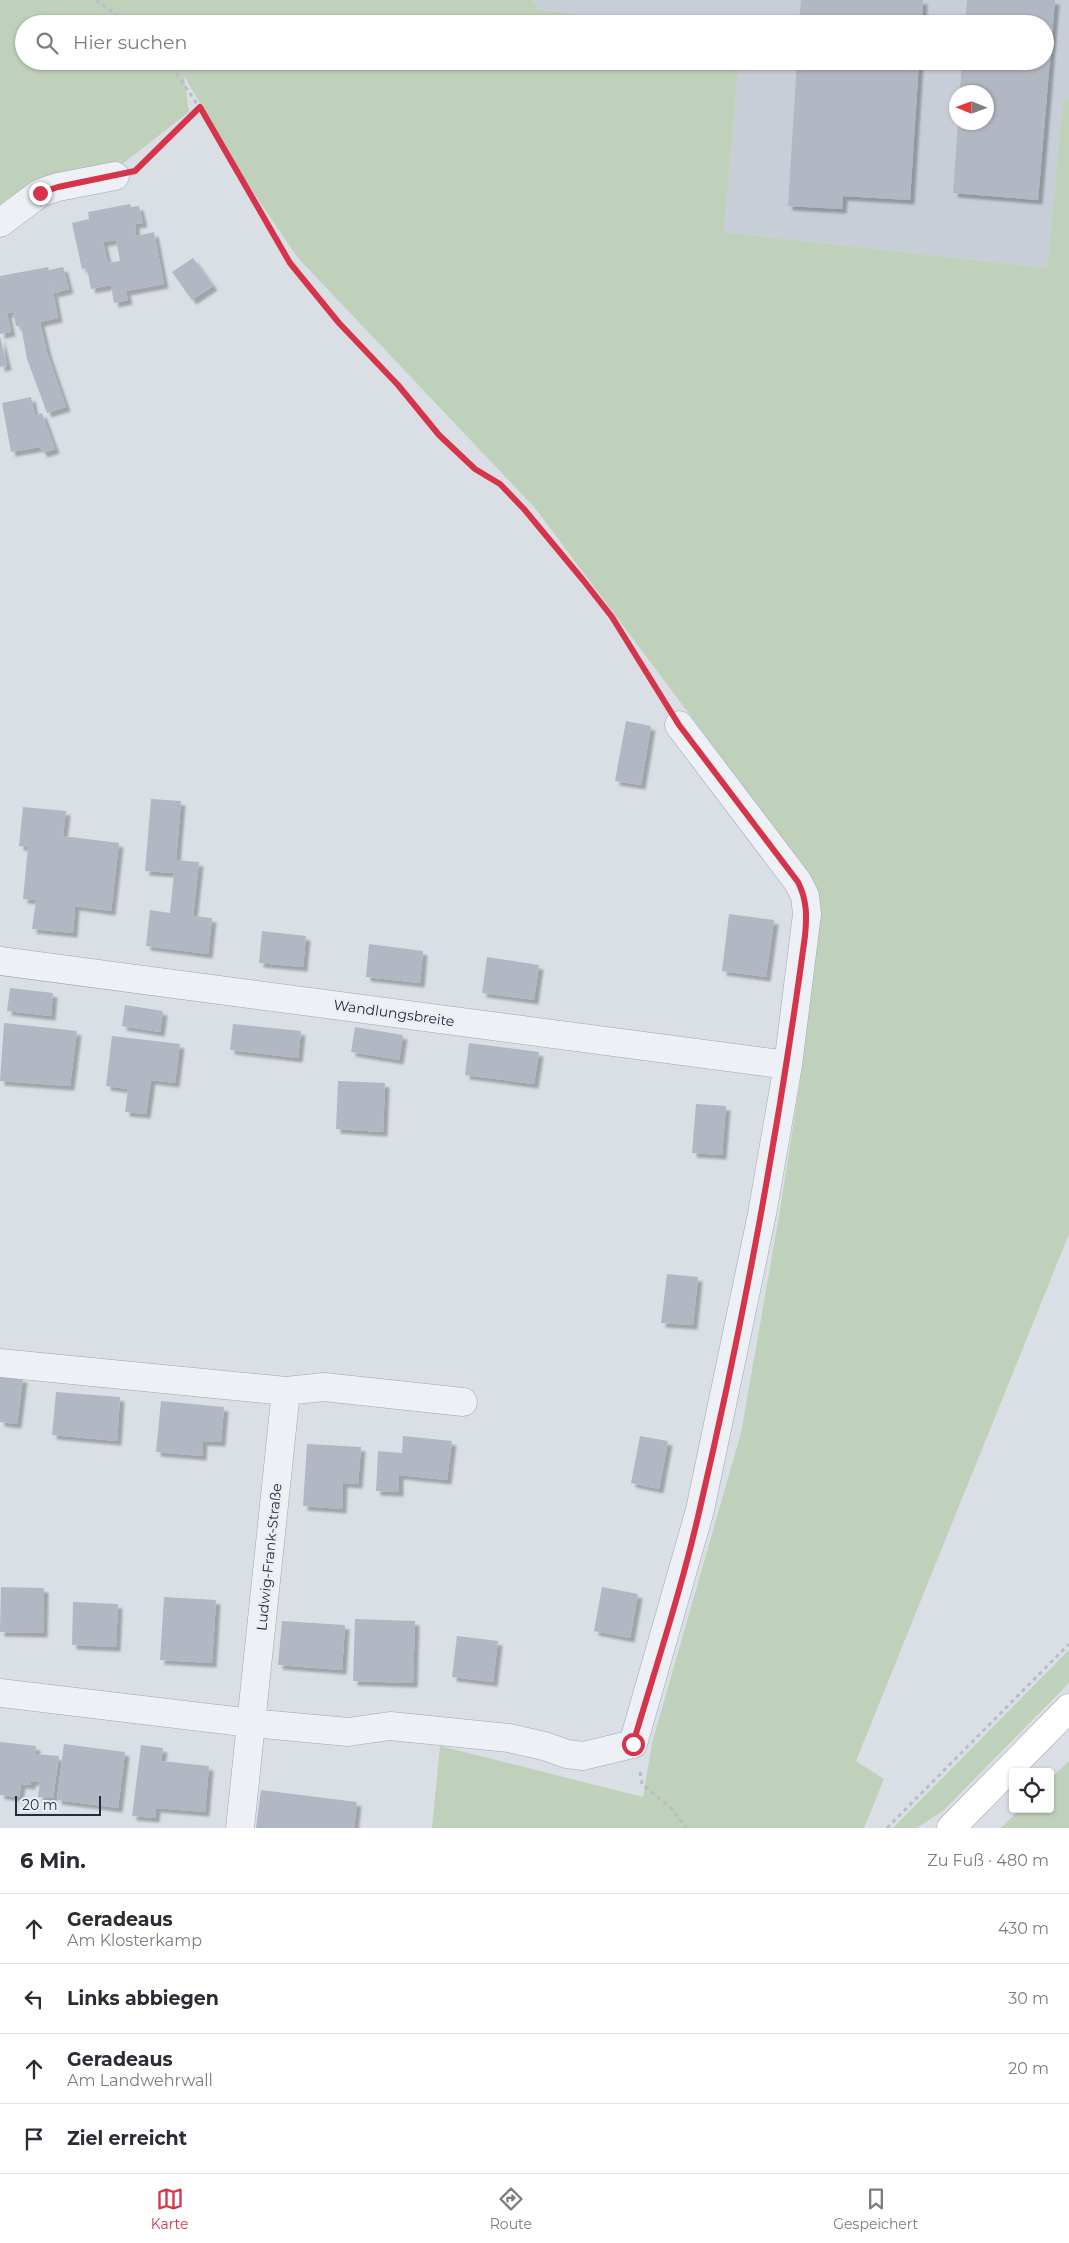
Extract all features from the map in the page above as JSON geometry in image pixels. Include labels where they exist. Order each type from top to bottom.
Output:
[{"type":"main road","points":[[950,1828],[1069,1708]]},
{"type":"street","points":[[0,224],[40,193],[58,187],[115,176]]},
{"type":"street","points":[[0,1693],[251,1723],[348,1732],[390,1726],[509,1738],[544,1746],[567,1754],[583,1756],[633,1744],[700,1510],[762,1214],[788,1065],[807,914],[805,896],[798,882],[679,725]]},
{"type":"street","name":"Wandlungsbreite","points":[[0,961],[788,1065]]},
{"type":"street","points":[[0,1363],[286,1390],[324,1387],[463,1402]]},
{"type":"street","name":"Ludwig-Frank-Straße","points":[[240,1828],[286,1390]]},
{"type":"street","points":[[938,1828],[973,1806]]},
{"type":"path","points":[[96,0],[117,15]]},
{"type":"path","points":[[173,70],[200,107],[290,263],[339,323],[398,385],[439,435],[475,469],[500,484],[524,509],[612,617],[679,725]]},
{"type":"path","points":[[115,176],[135,171],[200,107]]},
{"type":"path","points":[[887,1828],[1069,1644]]},
{"type":"path","points":[[633,1744],[642,1784],[671,1808],[686,1828]]},
{"type":"shaded area","points":[[533,0],[1069,0],[1069,99],[1063,99],[1047,268],[724,232],[738,70],[1054,70],[1054,15],[583,15],[538,9]]},
{"type":"green space","points":[[0,0],[533,0],[538,9],[582,15],[15,15],[15,70],[738,70],[724,232],[1047,268],[1063,99],[1069,99],[1069,1234],[856,1761],[884,1779],[864,1828],[432,1828],[440,1746],[643,1797],[652,1743],[741,1433],[779,1216],[801,1075],[818,917],[809,874],[535,508],[298,258],[247,183],[184,76],[189,112],[121,165],[0,209]]},
{"type":"green space","points":[[1069,1650],[1069,1683],[944,1810],[917,1828],[893,1828]]},
{"type":"green space","points":[[1069,1761],[1069,1828],[1001,1828],[1016,1813],[1054,1813],[1054,1775]]},
{"type":"building","points":[[801,0],[923,0],[922,15],[800,15]]},
{"type":"building","points":[[967,0],[1055,0],[1054,15],[966,15]]},
{"type":"building","points":[[796,70],[918,70],[910,200],[843,196],[842,209],[788,206]]},
{"type":"building","points":[[961,70],[1049,70],[1038,200],[953,193],[957,130],[994,130],[994,85],[960,85]]},
{"type":"building","points":[[130,204],[131,207],[139,206],[143,223],[135,224],[136,236],[154,232],[164,284],[126,291],[128,300],[114,303],[111,285],[91,289],[87,268],[82,269],[72,223],[89,219],[88,212]],"holes":[[[116,240],[120,261],[108,263],[103,242]]]},
{"type":"building","points":[[193,258],[213,286],[192,300],[172,272]]},
{"type":"building","points":[[48,267],[49,270],[63,267],[69,289],[54,293],[51,280],[58,318],[40,322],[47,352],[66,407],[47,413],[27,359],[21,326],[16,326],[13,312],[7,313],[11,332],[0,334],[0,276]]},
{"type":"building","points":[[0,336],[7,366],[0,367]]},
{"type":"building","points":[[31,397],[35,416],[42,413],[55,449],[43,453],[40,447],[11,452],[2,403]]},
{"type":"building","points":[[626,721],[651,726],[641,785],[615,781]]},
{"type":"building","points":[[151,799],[181,801],[176,860],[199,862],[193,916],[212,918],[208,954],[146,946],[150,910],[170,913],[174,873],[145,871]]},
{"type":"building","points":[[23,807],[66,811],[63,836],[119,843],[111,911],[75,906],[73,933],[32,929],[36,900],[23,899],[28,847],[19,846]]},
{"type":"building","points":[[729,914],[774,920],[766,977],[722,971]]},
{"type":"building","points":[[262,931],[306,936],[303,967],[259,963]]},
{"type":"building","points":[[369,944],[423,951],[420,983],[366,977]]},
{"type":"building","points":[[487,957],[539,965],[534,1000],[482,993]]},
{"type":"building","points":[[10,988],[53,993],[51,1016],[7,1011]]},
{"type":"building","points":[[125,1005],[163,1011],[160,1032],[122,1026]]},
{"type":"building","points":[[4,1023],[77,1031],[70,1086],[0,1081]]},
{"type":"building","points":[[233,1024],[301,1031],[298,1058],[230,1050]]},
{"type":"building","points":[[355,1027],[403,1035],[399,1060],[351,1052]]},
{"type":"building","points":[[112,1036],[180,1044],[175,1083],[151,1080],[146,1114],[125,1112],[128,1089],[106,1086]]},
{"type":"building","points":[[469,1043],[539,1052],[534,1084],[465,1075]]},
{"type":"building","points":[[338,1081],[385,1083],[383,1132],[336,1129]]},
{"type":"building","points":[[696,1104],[726,1106],[722,1155],[692,1153]]},
{"type":"building","points":[[667,1274],[698,1277],[693,1325],[661,1323]]},
{"type":"building","points":[[0,1376],[23,1378],[17,1424],[0,1422]]},
{"type":"building","points":[[56,1392],[120,1397],[117,1441],[52,1435]]},
{"type":"building","points":[[161,1401],[224,1407],[221,1442],[203,1441],[202,1456],[156,1452]]},
{"type":"building","points":[[403,1436],[452,1441],[447,1480],[399,1475],[399,1492],[376,1491],[378,1451],[402,1453]]},
{"type":"building","points":[[640,1436],[668,1441],[659,1489],[631,1483]]},
{"type":"building","points":[[307,1444],[361,1447],[358,1484],[343,1483],[342,1509],[303,1506]]},
{"type":"building","points":[[1,1587],[44,1588],[43,1633],[0,1632]]},
{"type":"building","points":[[602,1587],[638,1594],[630,1638],[594,1631]]},
{"type":"building","points":[[164,1597],[216,1600],[212,1663],[160,1660]]},
{"type":"building","points":[[73,1602],[118,1604],[116,1647],[72,1645]]},
{"type":"building","points":[[355,1619],[415,1621],[413,1683],[353,1681]]},
{"type":"building","points":[[282,1621],[345,1625],[342,1670],[278,1665]]},
{"type":"building","points":[[457,1636],[498,1641],[493,1682],[452,1677]]},
{"type":"building","points":[[0,1742],[36,1746],[35,1754],[59,1756],[53,1798],[38,1797],[40,1782],[31,1781],[31,1785],[21,1784],[19,1797],[0,1795]]},
{"type":"building","points":[[64,1744],[125,1752],[118,1808],[57,1800]]},
{"type":"building","points":[[141,1745],[163,1748],[161,1761],[209,1766],[205,1812],[156,1808],[155,1818],[132,1816]]},
{"type":"building","points":[[261,1790],[357,1802],[354,1828],[256,1828]]},
{"type":"route","points":[[40,193],[58,187],[135,171],[200,107],[223,143],[265,223],[290,263],[339,323],[398,385],[439,435],[475,469],[500,484],[524,509],[583,580],[612,617],[679,725],[798,882],[805,896],[807,914],[805,936],[788,1065],[762,1214],[700,1510],[633,1744]]}]
